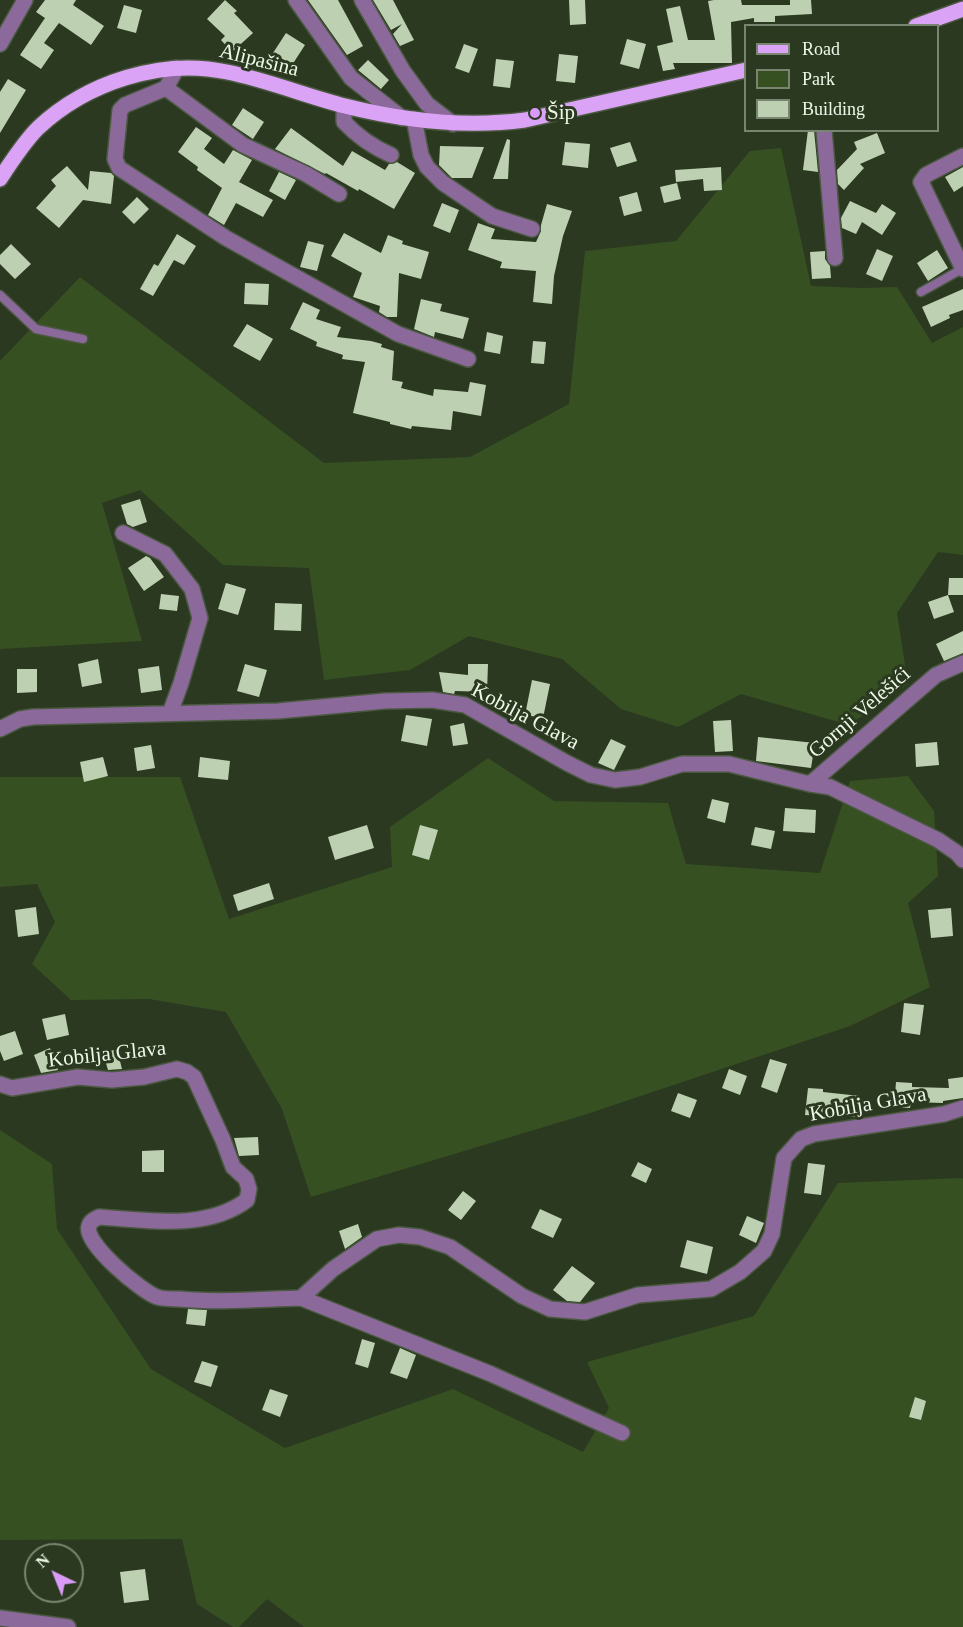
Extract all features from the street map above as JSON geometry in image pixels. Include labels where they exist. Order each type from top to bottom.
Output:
[{"type":"main road","points":[[922,24],[963,9]]},
{"type":"main road","name":"Alipašina","points":[[0,179],[38,128],[75,101],[111,82],[177,68],[228,72],[344,106],[453,124],[490,124],[525,120],[744,70]]},
{"type":"street","points":[[0,44],[25,0]]},
{"type":"street","name":"Alipašina","points":[[296,0],[351,78],[408,118]]},
{"type":"street","points":[[362,0],[404,71],[427,104],[453,124]]},
{"type":"street","points":[[177,68],[166,88],[125,105],[120,110],[115,159],[118,168],[226,238],[398,334],[468,358]]},
{"type":"street","points":[[166,88],[243,145],[306,174],[339,194]]},
{"type":"street","points":[[344,106],[344,122],[351,130],[376,148],[392,154]]},
{"type":"street","points":[[408,118],[427,167],[443,183],[492,216],[532,229]]},
{"type":"street","points":[[824,132],[835,258]]},
{"type":"street","points":[[963,156],[926,175],[921,182],[963,269]]},
{"type":"street","points":[[123,533],[165,554],[192,589],[200,618],[170,712]]},
{"type":"street","name":"Gornji Velešići","points":[[810,784],[936,675],[963,663]]},
{"type":"street","name":"Kobilja Glava","points":[[0,729],[20,719],[33,717],[278,711],[385,701],[432,700],[465,705],[524,740],[591,775],[615,780],[640,777],[682,765],[729,764],[810,784]]},
{"type":"street","name":"Gornji Velešići","points":[[810,784],[830,787],[939,840],[963,860]]},
{"type":"street","name":"Kobilja Glava","points":[[0,1084],[12,1088],[78,1077],[112,1080],[144,1077],[177,1069],[194,1077],[233,1167],[246,1179],[249,1189],[247,1200],[236,1208],[183,1223],[99,1217],[88,1227],[88,1234],[93,1241],[133,1282],[157,1297],[197,1301],[301,1298],[333,1269],[377,1239],[399,1235],[420,1237],[450,1247],[522,1296],[550,1310],[585,1312],[638,1295],[711,1289],[740,1272],[764,1251],[772,1234],[784,1158],[801,1139],[814,1134],[963,1108]]},
{"type":"street","points":[[301,1298],[490,1374],[622,1433]]},
{"type":"street","points":[[0,1618],[68,1627]]},
{"type":"lane","points":[[921,292],[963,269]]},
{"type":"lane","points":[[0,295],[36,329],[83,339]]},
{"type":"green space","points":[[781,148],[811,286],[897,287],[932,343],[963,327],[963,555],[938,552],[897,613],[908,684],[849,725],[741,694],[678,727],[621,709],[562,659],[469,636],[410,670],[324,680],[309,568],[223,565],[140,490],[102,503],[142,641],[0,649],[0,361],[80,277],[324,463],[470,457],[569,404],[585,251],[676,241],[750,151]]},
{"type":"green space","points":[[488,758],[554,801],[668,803],[686,864],[820,873],[850,781],[908,776],[934,811],[938,876],[908,903],[930,987],[850,1026],[584,1115],[311,1197],[282,1109],[226,1012],[149,999],[71,1000],[32,964],[55,922],[37,884],[0,887],[0,777],[180,777],[229,919],[392,867],[390,827]]},
{"type":"green space","points":[[0,1130],[52,1164],[57,1229],[151,1369],[285,1448],[453,1389],[583,1452],[609,1408],[587,1362],[754,1316],[838,1183],[963,1179],[963,1627],[304,1627],[267,1599],[239,1627],[233,1627],[197,1604],[182,1539],[0,1540]]},
{"type":"building","points":[[45,0],[76,0],[73,5],[104,26],[91,45],[59,23],[44,43],[54,50],[41,69],[20,55],[45,18],[36,12]]},
{"type":"building","points":[[225,0],[237,11],[234,13],[253,33],[232,52],[221,40],[225,36],[207,19]]},
{"type":"building","points":[[308,0],[338,0],[363,46],[347,55]]},
{"type":"building","points":[[373,0],[393,0],[414,40],[400,46],[393,34],[402,24],[391,30]]},
{"type":"building","points":[[569,0],[585,0],[586,24],[570,25]]},
{"type":"building","points":[[741,0],[742,5],[790,5],[790,0],[811,0],[812,14],[775,16],[775,22],[754,22],[754,18],[731,22],[732,63],[673,63],[675,69],[663,71],[657,46],[673,42],[666,9],[680,6],[688,40],[715,40],[708,1]]},
{"type":"building","points":[[124,5],[142,10],[136,33],[117,28]]},
{"type":"building","points":[[286,33],[305,45],[292,65],[273,53]]},
{"type":"building","points":[[627,39],[646,44],[639,69],[620,64]]},
{"type":"building","points":[[464,44],[478,49],[469,73],[455,68]]},
{"type":"building","points":[[559,54],[578,56],[575,83],[556,81]]},
{"type":"building","points":[[496,59],[514,61],[510,88],[493,86]]},
{"type":"building","points":[[368,60],[389,80],[381,89],[358,70]]},
{"type":"building","points":[[8,79],[26,90],[0,133],[0,92]]},
{"type":"building","points":[[243,108],[264,122],[253,139],[232,125]]},
{"type":"building","points":[[196,127],[212,138],[204,149],[224,164],[233,150],[252,160],[239,182],[273,200],[263,217],[236,203],[224,225],[208,215],[222,188],[197,170],[198,167],[178,152]]},
{"type":"building","points":[[291,128],[343,166],[352,151],[385,170],[389,164],[397,162],[415,173],[394,209],[359,189],[358,191],[275,149]]},
{"type":"building","points":[[808,132],[814,132],[818,172],[803,170]]},
{"type":"building","points":[[877,133],[885,153],[860,164],[864,168],[844,190],[838,184],[837,170],[857,149],[854,142]]},
{"type":"building","points":[[507,139],[510,140],[508,179],[493,179]]},
{"type":"building","points":[[565,142],[590,144],[588,168],[562,165]]},
{"type":"building","points":[[630,142],[637,161],[617,167],[610,148]]},
{"type":"building","points":[[440,146],[484,147],[472,178],[452,178],[439,165]]},
{"type":"building","points":[[67,166],[88,190],[90,171],[111,173],[114,176],[111,204],[83,200],[59,228],[36,208],[56,186],[51,180]]},
{"type":"building","points":[[721,167],[722,190],[704,191],[703,179],[676,182],[675,170]]},
{"type":"building","points":[[963,167],[963,186],[954,192],[945,177]]},
{"type":"building","points":[[279,172],[296,180],[285,200],[269,191]]},
{"type":"building","points":[[677,183],[681,199],[664,203],[660,187]]},
{"type":"building","points":[[637,192],[642,211],[624,216],[619,197]]},
{"type":"building","points":[[137,197],[149,209],[134,224],[122,212]]},
{"type":"building","points":[[850,201],[876,213],[882,204],[896,213],[882,235],[862,222],[856,234],[842,228],[841,218]]},
{"type":"building","points":[[442,203],[459,210],[450,233],[433,226]]},
{"type":"building","points":[[547,204],[572,211],[563,236],[554,276],[552,304],[533,302],[536,271],[500,268],[502,262],[468,250],[478,223],[495,229],[491,239],[536,242]]},
{"type":"building","points":[[344,233],[381,253],[388,235],[403,241],[402,244],[429,252],[421,279],[399,273],[397,317],[387,317],[379,312],[380,306],[353,297],[362,273],[331,256]]},
{"type":"building","points":[[177,234],[196,246],[184,265],[174,260],[153,296],[140,289],[154,264],[158,266]]},
{"type":"building","points":[[308,241],[324,245],[317,271],[300,267]]},
{"type":"building","points":[[11,244],[31,264],[15,279],[0,264],[0,255]]},
{"type":"building","points":[[877,249],[893,256],[882,281],[866,274]]},
{"type":"building","points":[[937,250],[948,268],[928,281],[917,263]]},
{"type":"building","points":[[825,251],[831,278],[812,279],[810,252]]},
{"type":"building","points":[[245,283],[269,284],[268,305],[244,304]]},
{"type":"building","points":[[963,289],[963,310],[949,315],[950,318],[931,327],[922,307]]},
{"type":"building","points":[[421,299],[442,304],[440,311],[469,318],[463,339],[435,332],[434,337],[414,329]]},
{"type":"building","points":[[303,302],[320,310],[316,319],[341,327],[337,337],[371,341],[394,351],[392,380],[403,382],[401,388],[433,396],[434,389],[468,392],[470,382],[486,385],[481,416],[453,411],[451,430],[412,426],[411,429],[353,413],[365,362],[342,359],[343,355],[316,346],[317,342],[290,329]]},
{"type":"building","points":[[247,324],[273,339],[260,361],[233,346]]},
{"type":"building","points":[[487,332],[503,336],[500,354],[484,351]]},
{"type":"building","points":[[533,341],[546,342],[544,364],[531,363]]},
{"type":"building","points":[[140,499],[147,522],[133,527],[127,524],[121,505]]},
{"type":"building","points":[[146,556],[164,577],[144,591],[128,568]]},
{"type":"building","points":[[949,578],[963,578],[963,595],[948,595]]},
{"type":"building","points":[[226,583],[246,589],[238,615],[218,609]]},
{"type":"building","points":[[161,594],[179,596],[177,611],[159,609]]},
{"type":"building","points":[[948,595],[954,612],[934,619],[928,602]]},
{"type":"building","points":[[275,603],[302,604],[301,631],[274,630]]},
{"type":"building","points":[[963,631],[963,653],[944,661],[936,644]]},
{"type":"building","points":[[98,659],[102,683],[82,687],[78,664]]},
{"type":"building","points":[[245,664],[267,670],[259,697],[237,691]]},
{"type":"building","points":[[468,664],[488,664],[487,692],[455,691],[454,694],[443,692],[439,672],[468,675]]},
{"type":"building","points":[[159,666],[162,690],[141,693],[138,669]]},
{"type":"building","points":[[17,669],[37,669],[37,692],[17,693]]},
{"type":"building","points":[[532,680],[550,684],[543,718],[525,715]]},
{"type":"building","points":[[406,715],[432,719],[427,746],[401,741]]},
{"type":"building","points":[[731,720],[733,751],[715,752],[713,721]]},
{"type":"building","points":[[464,723],[468,744],[453,746],[450,726]]},
{"type":"building","points":[[758,737],[815,743],[811,768],[756,761]]},
{"type":"building","points":[[611,739],[626,746],[614,770],[598,763]]},
{"type":"building","points":[[937,742],[939,765],[916,767],[915,744]]},
{"type":"building","points":[[151,745],[155,768],[137,771],[134,748]]},
{"type":"building","points":[[103,757],[108,776],[84,782],[80,762]]},
{"type":"building","points":[[200,757],[230,761],[228,780],[198,777]]},
{"type":"building","points":[[712,799],[729,803],[725,823],[707,818]]},
{"type":"building","points":[[785,808],[816,810],[815,833],[783,831]]},
{"type":"building","points":[[367,825],[374,848],[335,860],[328,837]]},
{"type":"building","points":[[420,825],[438,830],[429,860],[412,855]]},
{"type":"building","points":[[755,827],[775,831],[771,849],[751,845]]},
{"type":"building","points":[[269,883],[274,899],[238,911],[233,895]]},
{"type":"building","points":[[36,907],[39,934],[18,937],[15,910]]},
{"type":"building","points":[[951,908],[953,936],[931,938],[928,910]]},
{"type":"building","points":[[904,1003],[924,1005],[920,1035],[901,1032]]},
{"type":"building","points":[[65,1014],[69,1035],[47,1040],[42,1019]]},
{"type":"building","points":[[15,1031],[23,1054],[4,1061],[0,1051],[0,1036]]},
{"type":"building","points":[[50,1048],[58,1070],[41,1073],[34,1055]]},
{"type":"building","points":[[117,1049],[122,1069],[108,1070],[103,1053]]},
{"type":"building","points":[[770,1059],[787,1064],[777,1093],[761,1087]]},
{"type":"building","points":[[729,1069],[747,1076],[740,1095],[722,1088]]},
{"type":"building","points":[[963,1077],[963,1098],[943,1101],[943,1103],[911,1102],[910,1108],[894,1107],[896,1082],[912,1083],[912,1087],[949,1088],[948,1079]]},
{"type":"building","points":[[808,1088],[860,1096],[858,1117],[805,1115]]},
{"type":"building","points":[[678,1093],[697,1100],[690,1118],[671,1111]]},
{"type":"building","points":[[258,1137],[259,1155],[239,1156],[234,1138]]},
{"type":"building","points":[[164,1150],[164,1172],[142,1172],[142,1151]]},
{"type":"building","points":[[638,1162],[652,1169],[646,1183],[631,1176]]},
{"type":"building","points":[[808,1163],[825,1165],[821,1195],[804,1193]]},
{"type":"building","points":[[463,1191],[476,1201],[461,1220],[448,1210]]},
{"type":"building","points":[[540,1209],[562,1219],[553,1238],[531,1228]]},
{"type":"building","points":[[747,1216],[764,1223],[756,1243],[739,1235]]},
{"type":"building","points":[[358,1224],[362,1237],[345,1249],[339,1231]]},
{"type":"building","points":[[687,1240],[713,1247],[707,1274],[680,1267]]},
{"type":"building","points":[[572,1266],[595,1283],[580,1302],[567,1301],[553,1290]]},
{"type":"building","points":[[188,1309],[207,1310],[205,1326],[186,1324]]},
{"type":"building","points":[[362,1339],[375,1343],[368,1368],[355,1364]]},
{"type":"building","points":[[400,1348],[416,1355],[407,1379],[390,1373]]},
{"type":"building","points":[[202,1361],[218,1366],[211,1387],[194,1382]]},
{"type":"building","points":[[270,1389],[288,1395],[280,1417],[262,1410]]},
{"type":"building","points":[[915,1397],[926,1401],[921,1420],[909,1417]]},
{"type":"building","points":[[145,1569],[149,1600],[124,1603],[120,1572]]},
{"type":"place","name":"Šip","points":[[535,113]]}]
